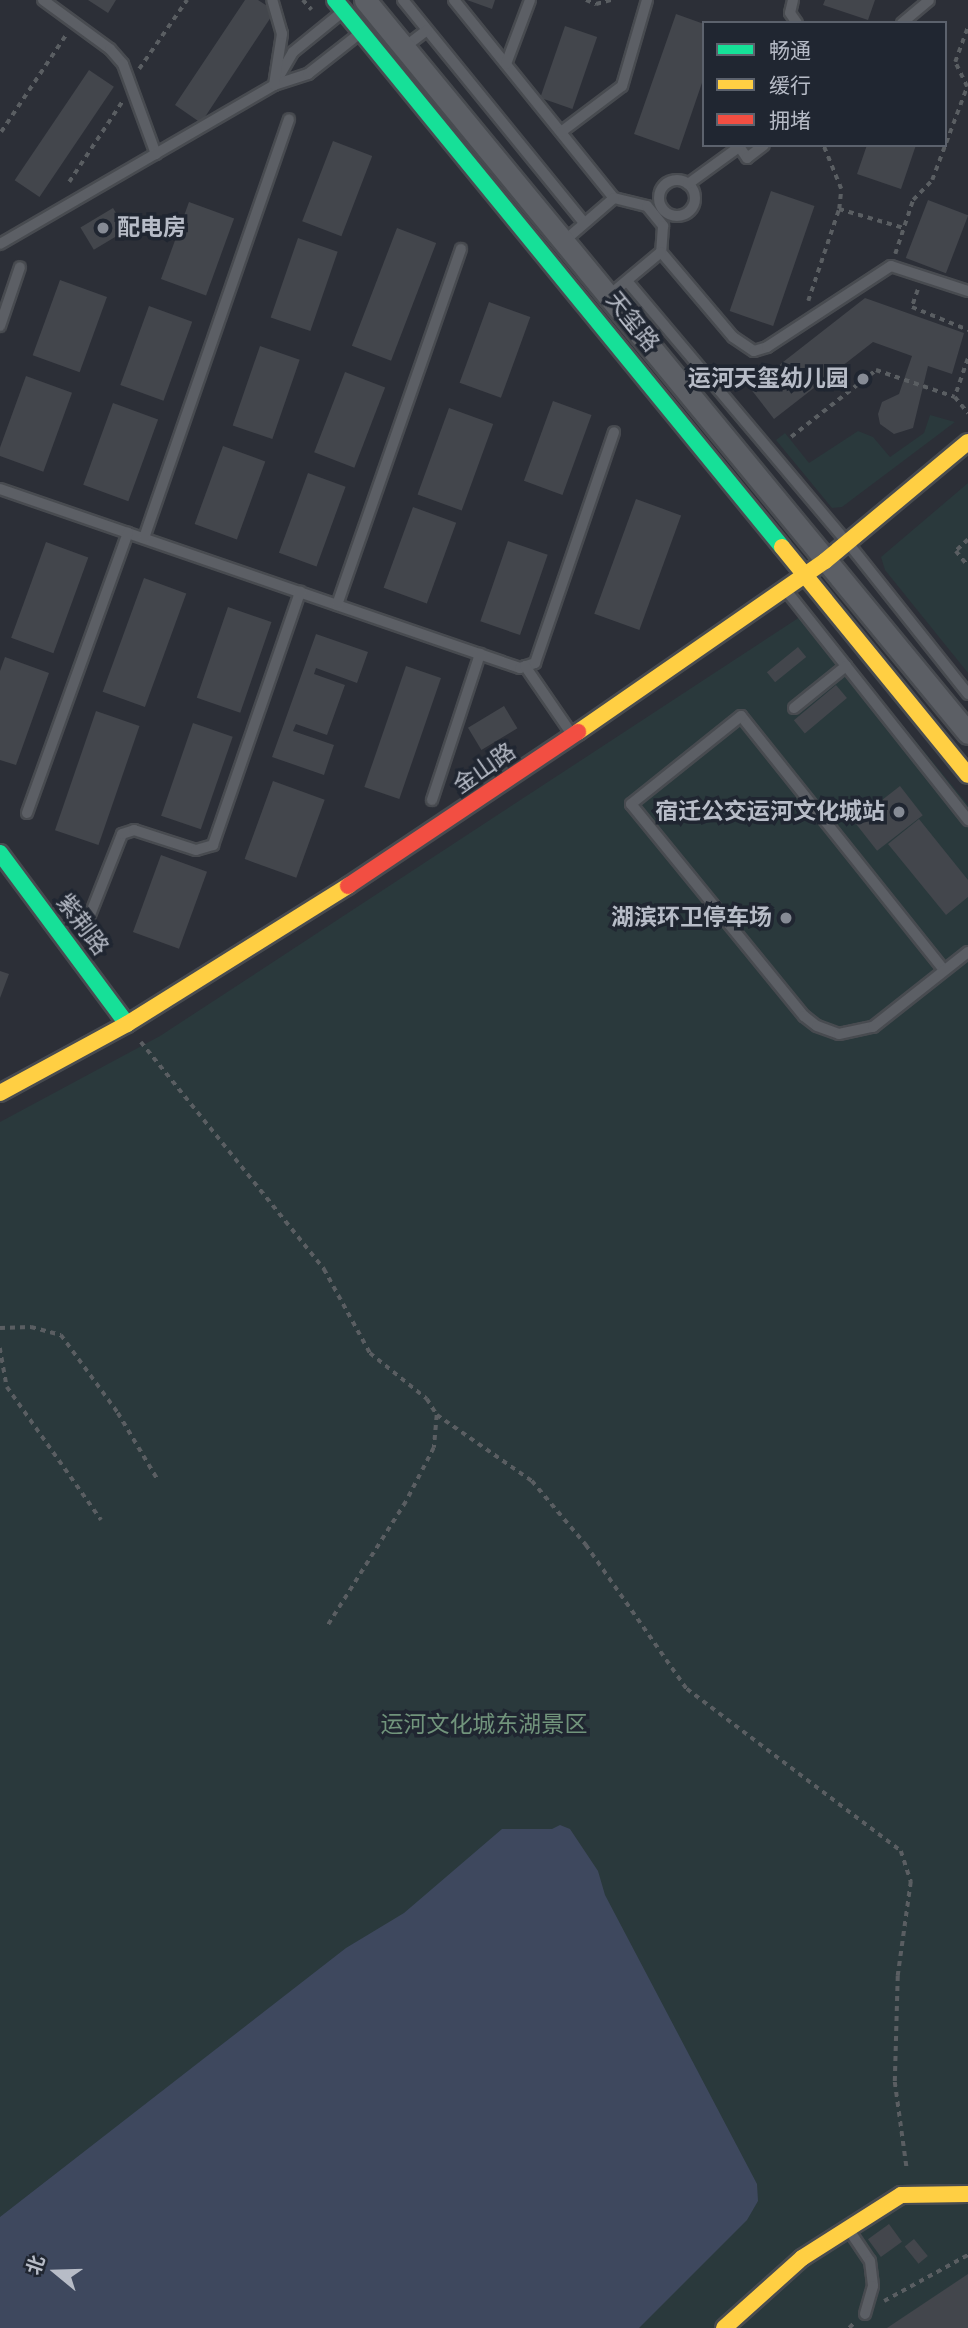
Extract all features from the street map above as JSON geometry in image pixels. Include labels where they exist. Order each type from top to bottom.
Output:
[{"type":"street","name":"天玺路","points":[[365,0],[553,249],[590,311],[968,775]]},
{"type":"street","name":"天玺路","points":[[340,5],[386,62],[553,249],[607,297],[968,733]]},
{"type":"street","name":"金山路","points":[[0,1093],[127,1024],[438,829],[806,575],[968,442]]},
{"type":"street","name":"紫荆路","points":[[0,853],[127,1024]]},
{"type":"street","points":[[723,2328],[802,2258],[901,2195],[968,2193]]},
{"type":"lane","points":[[43,0],[110,49],[131,82],[156,154]]},
{"type":"lane","points":[[272,0],[282,34],[274,85]]},
{"type":"lane","points":[[403,0],[584,223]]},
{"type":"lane","points":[[454,0],[614,198],[647,206],[658,212],[678,217],[690,211],[695,200],[688,184],[677,180],[666,183],[660,193],[658,212],[663,226],[661,252],[733,337],[754,351],[799,326],[891,266],[968,291]]},
{"type":"lane","points":[[506,64],[530,0]]},
{"type":"lane","points":[[561,132],[622,86],[647,0]]},
{"type":"lane","points":[[793,0],[790,13],[796,21]]},
{"type":"lane","points":[[904,21],[929,0]]},
{"type":"lane","points":[[274,85],[293,52],[340,5]]},
{"type":"lane","points":[[386,62],[427,30]]},
{"type":"lane","points":[[0,244],[274,85],[308,74],[361,32]]},
{"type":"lane","points":[[144,538],[289,119]]},
{"type":"lane","points":[[688,184],[738,147]]},
{"type":"lane","points":[[740,147],[747,158],[761,147]]},
{"type":"lane","points":[[553,249],[614,198]]},
{"type":"lane","points":[[337,605],[461,249]]},
{"type":"lane","points":[[590,311],[661,252]]},
{"type":"lane","points":[[0,326],[20,267]]},
{"type":"lane","points":[[627,281],[848,542],[968,694]]},
{"type":"lane","points":[[0,489],[480,654],[525,666],[535,663],[614,432]]},
{"type":"lane","points":[[27,813],[128,533]]},
{"type":"lane","points":[[785,589],[968,820]]},
{"type":"lane","points":[[90,915],[122,834],[134,830],[196,850],[213,845],[300,592]]},
{"type":"lane","points":[[432,800],[480,654]]},
{"type":"lane","points":[[525,666],[573,736]]},
{"type":"lane","points":[[793,708],[846,666]]},
{"type":"lane","points":[[944,970],[741,716],[631,804],[804,1016],[817,1026],[839,1034],[873,1027],[968,951]]},
{"type":"lane","points":[[847,2228],[870,2261],[873,2286],[865,2314]]},
{"type":"path","points":[[69,182],[131,82],[187,0]]},
{"type":"path","points":[[586,0],[596,4],[611,0]]},
{"type":"path","points":[[1,132],[74,22]]},
{"type":"path","points":[[947,140],[967,87],[955,62],[968,27]]},
{"type":"path","points":[[799,326],[839,209],[838,178],[824,147]]},
{"type":"path","points":[[891,266],[913,200],[932,180],[944,147]]},
{"type":"path","points":[[839,209],[904,228]]},
{"type":"path","points":[[923,277],[912,307],[968,330]]},
{"type":"path","points":[[955,397],[968,359]]},
{"type":"path","points":[[791,436],[876,370],[955,397],[968,412]]},
{"type":"path","points":[[968,540],[956,551],[968,566]]},
{"type":"path","points":[[127,1024],[324,1269],[370,1353],[427,1399],[437,1415],[532,1481],[586,1545],[687,1689],[901,1851],[911,1882],[898,1976],[895,2082],[909,2195]]},
{"type":"path","points":[[0,1328],[31,1327],[61,1335],[118,1413],[158,1480]]},
{"type":"path","points":[[0,1348],[7,1387],[101,1520]]},
{"type":"path","points":[[327,1627],[406,1503],[434,1448],[437,1415]]},
{"type":"path","points":[[865,2314],[918,2279],[968,2255]]},
{"type":"green space","points":[[930,415],[955,422],[842,507],[832,508],[776,440],[785,433],[809,463],[858,431],[873,437],[890,457],[924,433]]},
{"type":"green space","points":[[968,483],[968,673],[885,570],[881,557]]},
{"type":"green space","name":"运河文化城东湖景区","points":[[809,611],[968,805],[968,2328],[0,2328],[0,1122],[160,1036]]},
{"type":"water","points":[[560,1825],[570,1829],[598,1871],[605,1895],[757,2184],[758,2201],[747,2220],[639,2328],[0,2328],[0,2217],[346,1948],[404,1913],[502,1829],[552,1829]]},
{"type":"building","points":[[88,0],[116,0],[108,13]]},
{"type":"building","points":[[245,0],[258,0],[275,11],[201,123],[175,105]]},
{"type":"building","points":[[467,0],[495,0],[492,9]]},
{"type":"building","points":[[825,0],[875,0],[868,20],[823,5]]},
{"type":"building","points":[[676,14],[702,23],[702,83],[679,150],[634,134]]},
{"type":"building","points":[[565,26],[597,37],[572,109],[540,98]]},
{"type":"building","points":[[89,70],[114,87],[39,197],[15,180]]},
{"type":"building","points":[[333,141],[372,156],[341,236],[302,221]]},
{"type":"building","points":[[866,147],[915,147],[901,189],[857,174]]},
{"type":"building","points":[[771,191],[814,206],[773,326],[730,311]]},
{"type":"building","points":[[928,200],[968,215],[946,273],[906,258]]},
{"type":"building","points":[[189,202],[234,218],[206,295],[161,279]]},
{"type":"building","name":"配电房","points":[[113,208],[126,230],[94,250],[80,228]]},
{"type":"building","points":[[397,228],[436,243],[391,361],[352,346]]},
{"type":"building","points":[[298,238],[338,252],[310,331],[271,317]]},
{"type":"building","points":[[60,280],[107,297],[80,372],[33,355]]},
{"type":"building","points":[[865,298],[964,333],[952,374],[928,366],[913,428],[894,434],[880,424],[878,414],[882,402],[899,394],[912,356],[873,342],[774,419],[750,388]]},
{"type":"building","points":[[489,302],[530,317],[501,398],[460,383]]},
{"type":"building","points":[[149,306],[192,322],[163,401],[120,385]]},
{"type":"building","points":[[260,346],[300,360],[272,439],[233,425]]},
{"type":"building","points":[[345,372],[385,387],[354,468],[314,452]]},
{"type":"building","points":[[26,376],[72,393],[43,472],[0,456],[0,447]]},
{"type":"building","points":[[553,401],[592,415],[562,495],[524,481]]},
{"type":"building","points":[[113,403],[158,419],[128,501],[83,485]]},
{"type":"building","points":[[449,408],[493,424],[462,511],[418,494]]},
{"type":"building","points":[[223,446],[265,461],[237,539],[195,524]]},
{"type":"building","points":[[308,473],[346,487],[317,567],[279,553]]},
{"type":"building","points":[[636,499],[681,515],[639,630],[594,614]]},
{"type":"building","points":[[413,507],[456,523],[427,604],[384,588]]},
{"type":"building","points":[[508,541],[548,555],[520,635],[480,621]]},
{"type":"building","points":[[46,542],[88,557],[53,653],[11,638]]},
{"type":"building","points":[[144,578],[186,593],[145,707],[103,692]]},
{"type":"building","points":[[228,607],[271,622],[240,713],[197,698]]},
{"type":"building","points":[[316,634],[368,652],[357,683],[316,668],[314,674],[345,685],[327,735],[296,724],[293,731],[334,745],[324,775],[272,757]]},
{"type":"building","points":[[798,647],[806,657],[775,682],[767,672]]},
{"type":"building","points":[[5,657],[49,673],[16,765],[0,760],[0,671]]},
{"type":"building","points":[[406,666],[441,678],[399,799],[364,787]]},
{"type":"building","points":[[836,685],[847,698],[805,733],[794,720]]},
{"type":"building","points":[[504,706],[517,728],[481,750],[468,728]]},
{"type":"building","points":[[96,711],[139,726],[98,845],[55,830]]},
{"type":"building","points":[[193,723],[233,737],[201,829],[161,816]]},
{"type":"building","points":[[273,781],[325,800],[296,878],[245,859]]},
{"type":"building","points":[[900,786],[923,815],[877,851],[854,822]]},
{"type":"building","points":[[919,819],[968,880],[968,897],[946,915],[888,844]]},
{"type":"building","points":[[161,855],[207,872],[179,949],[133,932]]},
{"type":"building","points":[[0,971],[9,974],[0,998]]},
{"type":"building","points":[[889,2224],[902,2242],[881,2257],[868,2239]]},
{"type":"building","points":[[914,2239],[928,2256],[919,2264],[905,2247]]},
{"type":"building","points":[[968,2274],[968,2328],[887,2328]]},
{"type":"traffic: fast","points":[[335,0],[782,547]]},
{"type":"traffic: fast","points":[[0,853],[127,1024]]},
{"type":"traffic: slow","points":[[578,732],[825,561],[968,442]]},
{"type":"traffic: slow","points":[[782,547],[968,775]]},
{"type":"traffic: slow","points":[[0,1093],[127,1024],[348,886]]},
{"type":"traffic: slow","points":[[724,2328],[802,2258],[901,2195],[968,2194]]},
{"type":"traffic: jam","points":[[348,886],[578,732]]},
{"type":"place","name":"配电房","points":[[103,228]]},
{"type":"place","name":"运河天玺幼儿园","points":[[863,379]]},
{"type":"place","name":"宿迁公交运河文化城站","points":[[899,812]]},
{"type":"place","name":"湖滨环卫停车场","points":[[786,918]]}]
